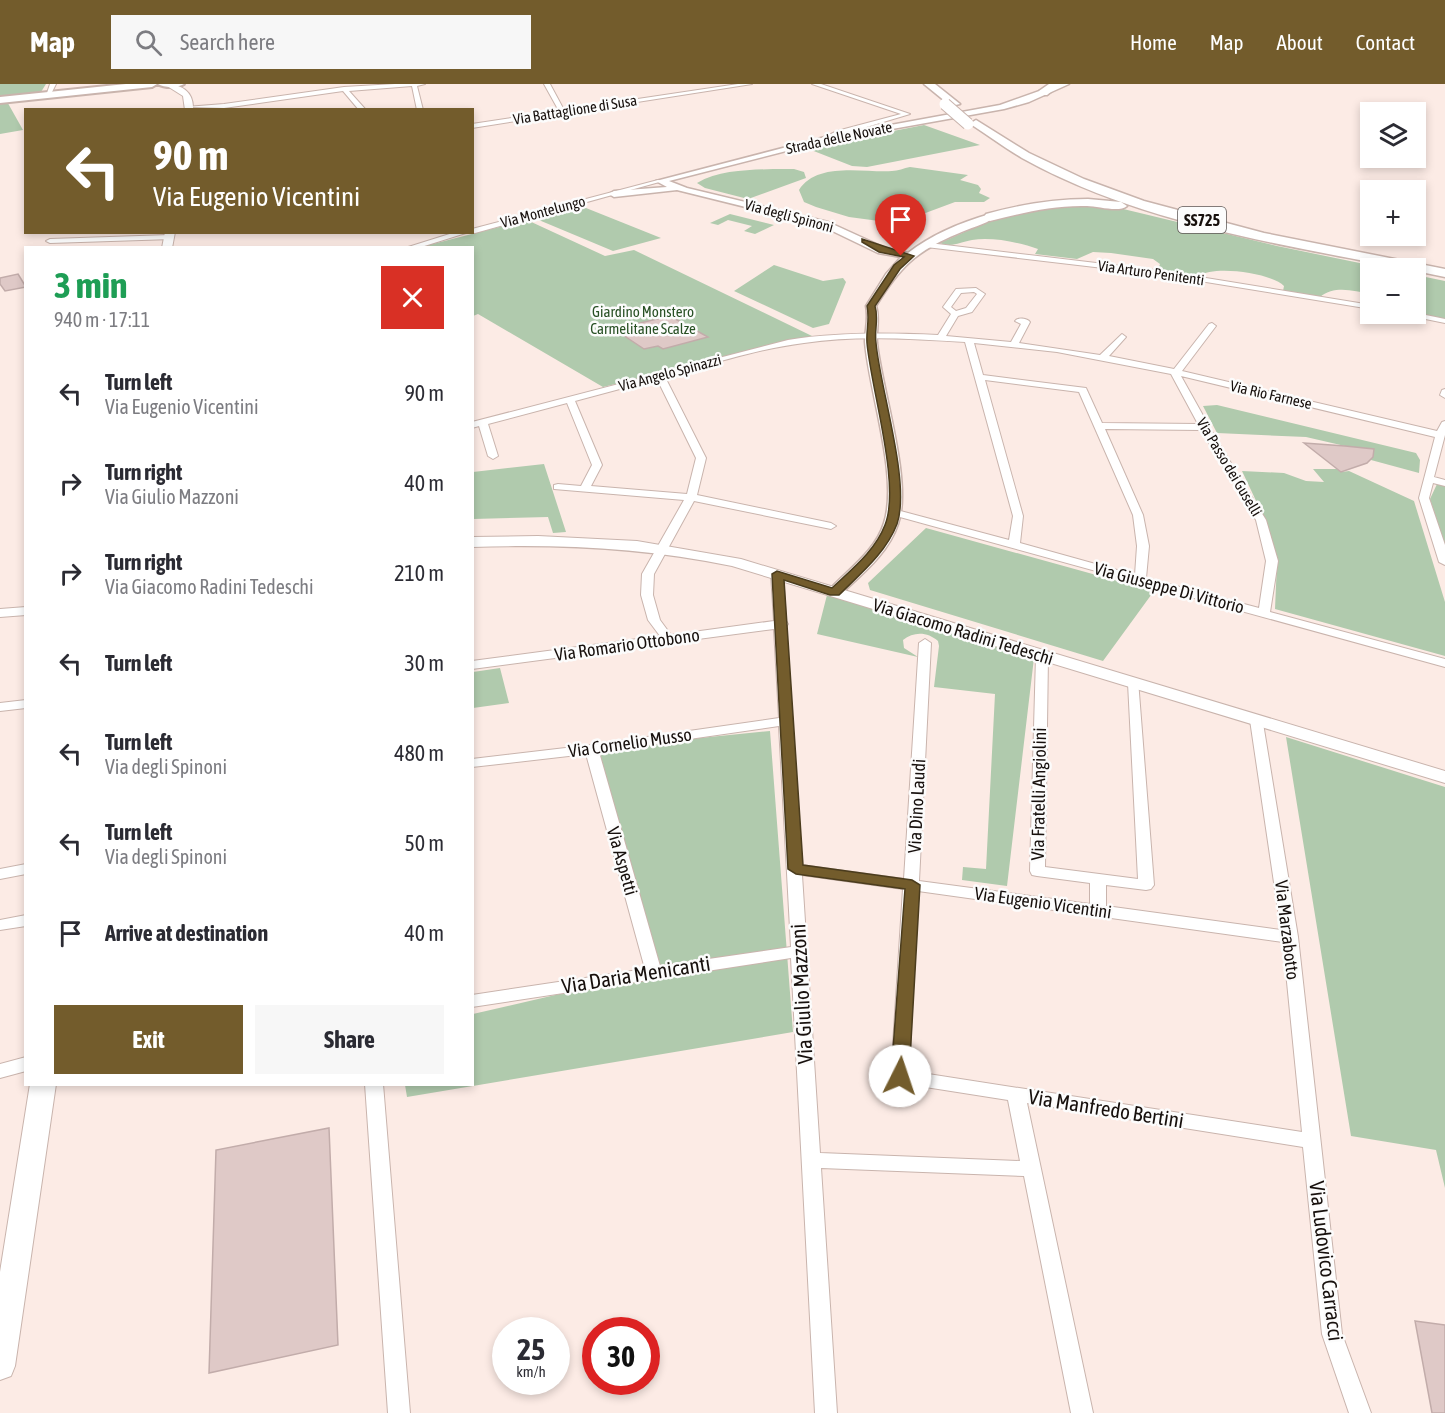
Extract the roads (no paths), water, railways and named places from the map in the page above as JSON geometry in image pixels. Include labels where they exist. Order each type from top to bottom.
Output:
[{"type":"highway","name":"SS725","points":[[920,84],[950,104]]},
{"type":"highway","name":"SS725","points":[[929,84],[993,144],[1022,160],[1089,190],[1181,219],[1360,261]]},
{"type":"highway","points":[[938,84],[950,104]]},
{"type":"highway","points":[[1043,93],[1054,84]]},
{"type":"highway","name":"SS725","points":[[972,123],[1030,159],[1118,195],[1244,231],[1445,273]]},
{"type":"highway","points":[[1022,160],[1047,179]]},
{"type":"highway","points":[[1025,207],[1050,193]]},
{"type":"highway","points":[[990,217],[1025,207],[1064,202],[1109,204],[1181,219]]},
{"type":"highway","points":[[1426,275],[1445,278]]},
{"type":"main road","points":[[0,100],[137,84]]},
{"type":"main road","points":[[96,89],[152,84]]},
{"type":"main road","points":[[163,84],[179,84]]},
{"type":"main road","points":[[168,84],[189,100]]},
{"type":"main road","name":"Via Giacomo Radini Tedeschi","points":[[474,542],[558,539],[661,549],[714,557],[1444,775]]},
{"type":"main road","points":[[0,1366],[6,1293],[43,1086]]},
{"type":"street","points":[[48,95],[53,84]]},
{"type":"street","points":[[298,84],[299,95]]},
{"type":"street","points":[[414,84],[420,108]]},
{"type":"street","points":[[189,100],[208,107],[381,85],[422,84]]},
{"type":"street","points":[[547,84],[562,112]]},
{"type":"street","name":"Via Battaglione di Susa","points":[[474,126],[671,92],[748,84]]},
{"type":"street","points":[[815,84],[907,114],[839,132],[825,139]]},
{"type":"street","name":"Strada delle Novate","points":[[614,194],[825,139],[1001,108],[1065,84]]},
{"type":"street","points":[[344,89],[361,108]]},
{"type":"street","points":[[189,100],[208,104],[248,102]]},
{"type":"street","points":[[614,194],[689,189],[692,178],[710,168]]},
{"type":"street","name":"Via degli Spinoni","points":[[660,181],[825,224],[882,248],[910,256]]},
{"type":"street","name":"Via Montelungo","points":[[474,230],[614,194]]},
{"type":"street","points":[[835,592],[864,564],[885,538],[893,512],[896,490],[871,336],[873,314],[871,306],[897,267],[910,256],[990,217]]},
{"type":"street","points":[[415,246],[459,234]]},
{"type":"street","points":[[50,241],[168,239]]},
{"type":"street","points":[[882,248],[929,245]]},
{"type":"street","name":"Via Arturo Penitenti","points":[[929,245],[1163,273],[1360,305]]},
{"type":"street","points":[[882,248],[897,267]]},
{"type":"street","points":[[941,338],[955,314]]},
{"type":"street","points":[[1426,318],[1445,321]]},
{"type":"street","points":[[1014,344],[1026,322],[1018,321]]},
{"type":"street","points":[[1175,373],[1212,326]]},
{"type":"street","name":"Via Rio Farnese","points":[[871,336],[941,338],[1014,344],[1102,358],[1216,382],[1440,435]]},
{"type":"street","name":"Via Angelo Spinazzi","points":[[478,424],[769,346],[822,338],[871,336]]},
{"type":"street","points":[[1102,358],[1122,337]]},
{"type":"street","points":[[969,340],[1018,516],[1014,545]]},
{"type":"street","name":"Via Passo dei Guselli","points":[[1175,373],[1261,520],[1272,561],[1264,614]]},
{"type":"street","points":[[660,375],[700,458],[691,497],[648,574],[647,595],[654,620],[668,639]]},
{"type":"street","points":[[979,377],[1083,390],[1101,426],[1138,515],[1143,546],[1140,580]]},
{"type":"street","points":[[1187,394],[1193,388],[1216,382]]},
{"type":"street","points":[[570,399],[597,465],[585,488]]},
{"type":"street","points":[[478,424],[493,456]]},
{"type":"street","points":[[1445,424],[1440,435],[1424,498],[1445,562]]},
{"type":"street","points":[[1101,426],[1205,427]]},
{"type":"street","points":[[1428,479],[1445,483]]},
{"type":"street","points":[[558,487],[691,497],[831,526]]},
{"type":"street","name":"Via Giuseppe Di Vittorio","points":[[893,512],[1445,663]]},
{"type":"street","name":"Via Giulio Mazzoni","points":[[777,574],[782,624],[826,1413]]},
{"type":"street","points":[[0,614],[24,611]]},
{"type":"street","name":"Via Romario Ottobono","points":[[474,665],[782,624]]},
{"type":"street","name":"Via Dino Laudi","points":[[900,1076],[925,643]]},
{"type":"street","name":"Via Fratelli Angiolini","points":[[1042,656],[1037,871],[1098,878]]},
{"type":"street","points":[[1098,910],[1098,878],[1146,885],[1134,683]]},
{"type":"street","points":[[0,707],[24,704]]},
{"type":"street","name":"Via Marzabotto","points":[[1257,720],[1290,937],[1311,1141]]},
{"type":"street","name":"Via Cornelio Musso","points":[[474,763],[591,749],[787,721]]},
{"type":"street","name":"Via Aspetti","points":[[591,749],[654,972]]},
{"type":"street","points":[[0,874],[24,869]]},
{"type":"street","name":"Via Eugenio Vicentini","points":[[796,869],[1290,937]]},
{"type":"street","points":[[0,925],[24,920]]},
{"type":"street","name":"Via Daria Menicanti","points":[[474,1001],[800,951]]},
{"type":"street","points":[[0,1071],[24,1065]]},
{"type":"street","name":"Via Manfredo Bertini","points":[[900,1076],[1311,1141]]},
{"type":"street","points":[[374,1086],[399,1413]]},
{"type":"street","points":[[1016,1095],[1082,1413]]},
{"type":"street","name":"Via Ludovico Carracci","points":[[1311,1141],[1332,1334],[1360,1413]]},
{"type":"street","points":[[812,1160],[1032,1169]]},
{"type":"park label","name":"Giardino Monstero Carmelitane Scalze","points":[[643,320]]}]
